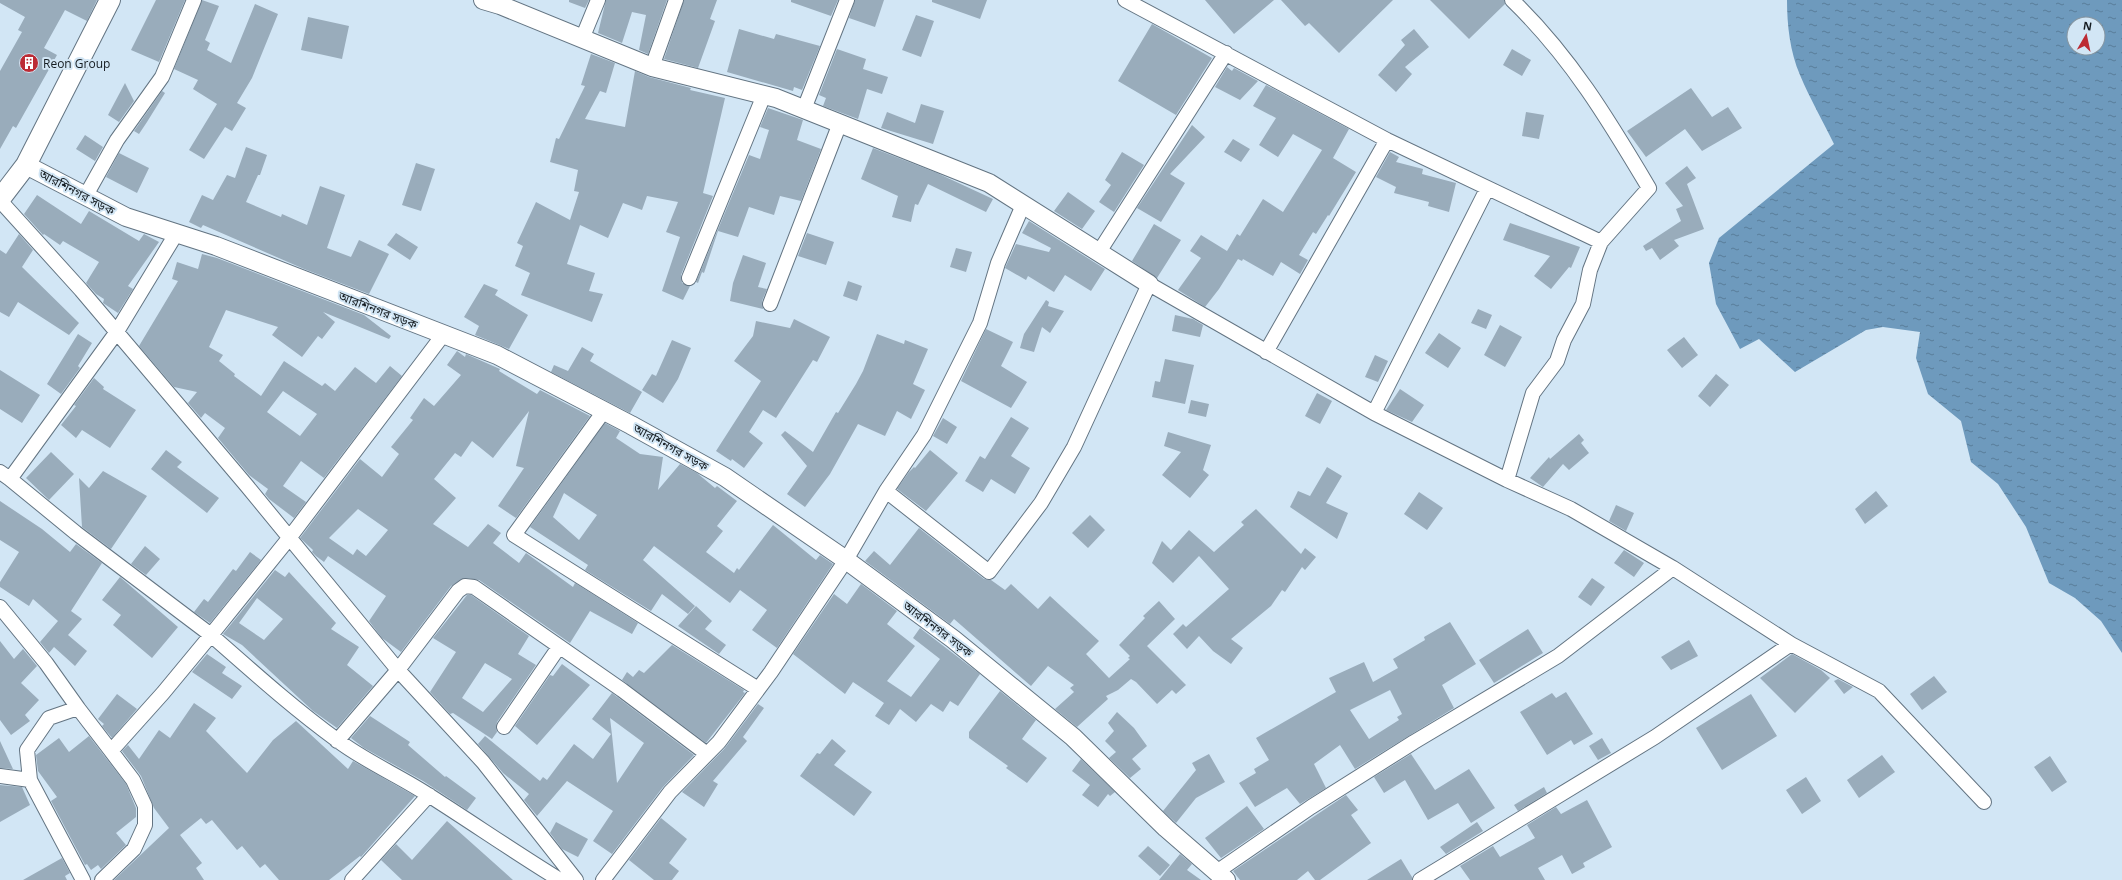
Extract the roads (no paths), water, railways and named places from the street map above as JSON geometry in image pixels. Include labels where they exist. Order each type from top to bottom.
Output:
[{"type":"main road","points":[[2,202],[26,165],[110,0]]},
{"type":"street","points":[[85,197],[117,140],[162,77],[194,0]]},
{"type":"street","points":[[483,0],[500,5],[652,67],[764,95],[804,109],[989,183],[1150,284],[1266,352],[1374,413],[1507,480],[1572,509],[1673,568],[1791,644],[1879,691],[1984,802]]},
{"type":"street","points":[[582,39],[598,0]]},
{"type":"street","points":[[652,67],[676,0]]},
{"type":"street","points":[[804,109],[847,0]]},
{"type":"street","points":[[1125,0],[1387,140],[1487,189],[1601,242]]},
{"type":"street","points":[[1507,480],[1533,392],[1556,361],[1564,340],[1583,304],[1590,270],[1601,242],[1649,188],[1614,129],[1567,59],[1512,0]]},
{"type":"street","points":[[1099,252],[1226,53]]},
{"type":"street","points":[[688,278],[764,95]]},
{"type":"street","points":[[770,304],[840,123]]},
{"type":"street","points":[[1266,352],[1387,140]]},
{"type":"street","name":"আরশিনগর সড়ক","points":[[26,165],[126,217],[245,257],[497,355],[725,477],[846,560],[952,639],[1074,737],[1166,828],[1222,876]]},
{"type":"street","points":[[1374,413],[1487,189]]},
{"type":"street","points":[[2,202],[81,290],[290,537],[398,670],[483,762],[576,880]]},
{"type":"street","points":[[603,880],[670,792],[719,742],[846,560],[886,491],[924,434],[980,323],[998,263],[1023,205]]},
{"type":"street","points":[[176,234],[116,333],[5,475],[76,533],[211,635],[278,693],[337,741],[382,769],[429,795],[485,833],[560,880]]},
{"type":"street","points":[[886,491],[989,572],[1041,503],[1074,447],[1150,284]]},
{"type":"street","points":[[111,751],[163,693],[290,537],[443,335]]},
{"type":"street","points":[[604,411],[514,535],[758,688]]},
{"type":"street","points":[[1222,876],[1311,807],[1414,742],[1558,656],[1673,568]]},
{"type":"street","points":[[337,741],[398,670],[458,591],[465,586],[474,587],[625,692],[707,754]]},
{"type":"street","points":[[0,607],[46,663],[133,780],[145,806],[145,825],[134,849],[102,880]]},
{"type":"street","points":[[1420,880],[1655,737],[1791,644]]},
{"type":"street","points":[[504,727],[559,647]]},
{"type":"street","points":[[78,708],[49,718],[27,750],[30,780],[83,880]]},
{"type":"street","points":[[0,776],[30,780]]},
{"type":"street","points":[[352,880],[429,795]]},
{"type":"water","points":[[1787,0],[2122,0],[2122,653],[2101,621],[2075,598],[2049,583],[2026,527],[1998,484],[1971,462],[1961,421],[1928,394],[1916,358],[1920,332],[1883,327],[1866,330],[1795,372],[1759,339],[1740,349],[1716,304],[1709,263],[1719,238],[1834,144],[1800,75],[1794,57],[1788,29]]},
{"type":"place","name":"Reon Group","points":[[29,63]]}]
